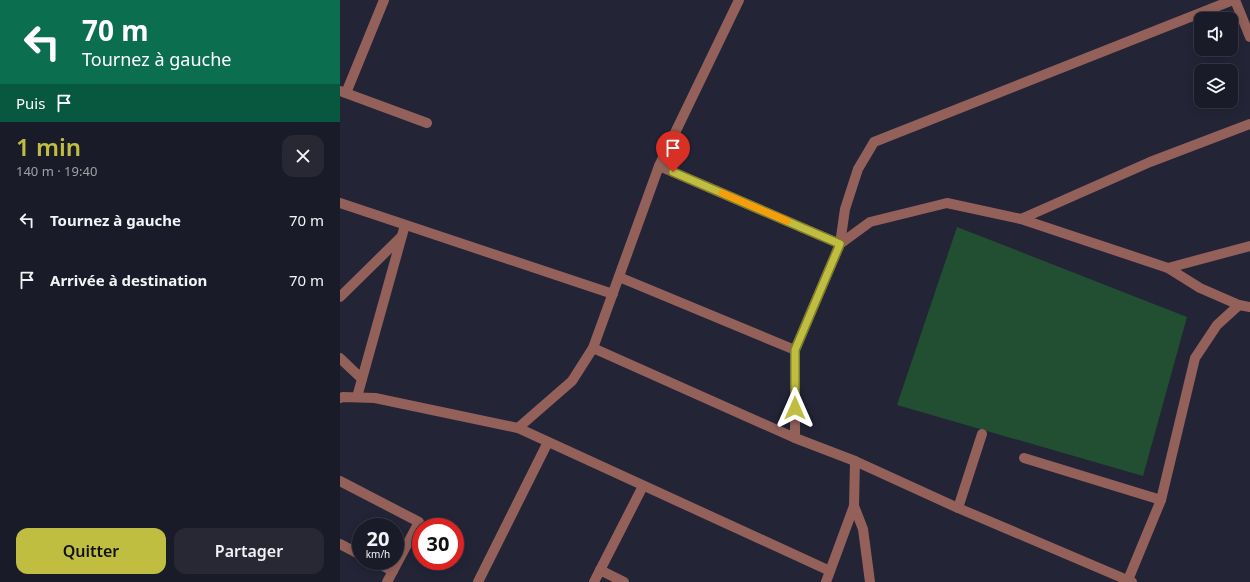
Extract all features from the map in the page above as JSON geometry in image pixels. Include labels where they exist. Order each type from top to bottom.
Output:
[{"type":"street","points":[[384,0],[343,92],[427,123]]},
{"type":"street","points":[[518,428],[572,381],[593,348],[660,166],[739,0]]},
{"type":"street","points":[[795,438],[795,350],[840,244],[845,209],[858,169],[874,142],[1234,0],[1250,37]]},
{"type":"street","points":[[1021,219],[1150,162],[1250,124]]},
{"type":"street","points":[[660,166],[840,244]]},
{"type":"street","points":[[340,203],[613,294]]},
{"type":"street","points":[[840,244],[870,222],[947,203],[1021,219],[1168,268],[1200,288],[1238,305],[1250,308]]},
{"type":"street","points":[[357,397],[406,225]]},
{"type":"street","points":[[340,297],[403,236]]},
{"type":"street","points":[[1168,268],[1250,246]]},
{"type":"street","points":[[619,276],[795,350]]},
{"type":"street","points":[[593,348],[795,438],[855,461],[1116,579],[1130,581],[1161,500],[1195,358],[1217,325],[1238,305]]},
{"type":"street","points":[[340,358],[362,379]]},
{"type":"street","points":[[340,398],[375,398],[518,428],[830,571]]},
{"type":"street","points":[[958,508],[982,434]]},
{"type":"street","points":[[478,582],[548,442]]},
{"type":"street","points":[[1024,458],[1161,500]]},
{"type":"street","points":[[826,582],[854,506],[855,461]]},
{"type":"street","points":[[340,481],[419,522],[387,582]]},
{"type":"street","points":[[594,582],[643,486]]},
{"type":"street","points":[[854,506],[863,529],[870,582]]},
{"type":"street","points":[[340,544],[352,550]]},
{"type":"street","points":[[600,570],[624,582]]},
{"type":"green space","points":[[957,227],[1187,317],[1143,476],[897,405]]},
{"type":"slow traffic","points":[[722,193],[787,221]]},
{"type":"route","points":[[673,172],[840,244],[795,350],[795,408]]}]
